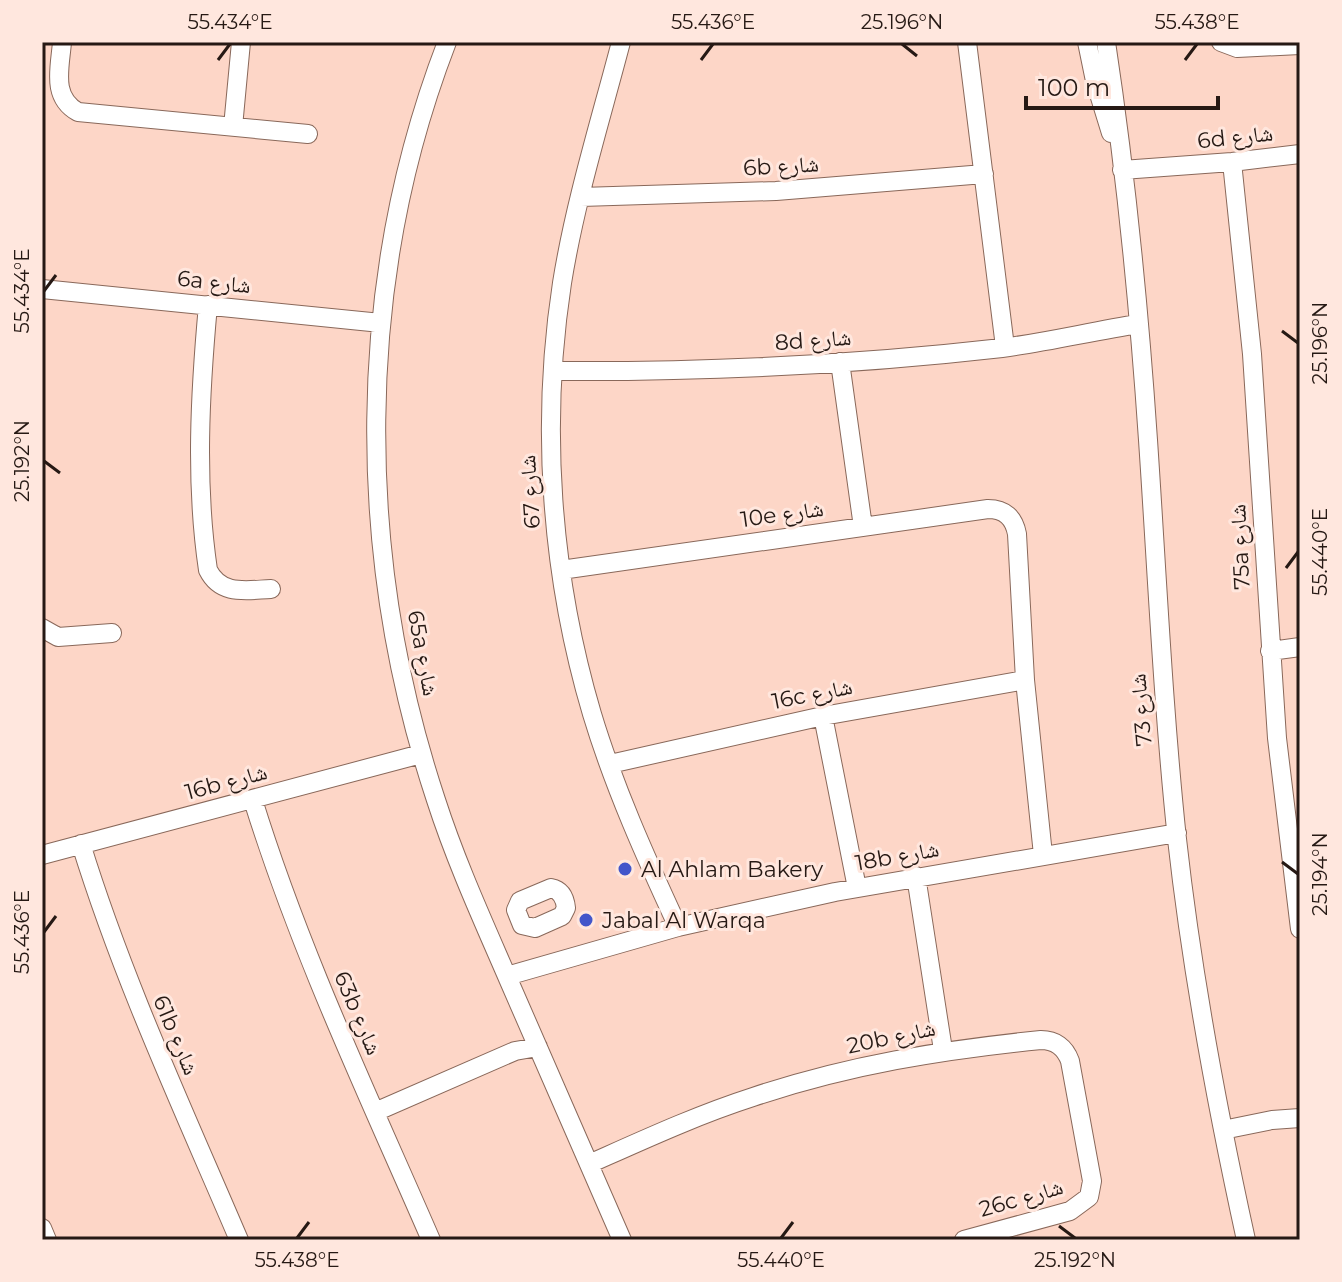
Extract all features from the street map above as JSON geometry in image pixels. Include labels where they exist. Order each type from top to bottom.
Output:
[{"type":"street","points":[[62,42],[59,91],[63,100],[78,112],[308,134]]},
{"type":"street","points":[[233,127],[241,42]]},
{"type":"street","name":"65a شارع","points":[[447,42],[407,168],[396,219],[381,323],[376,426],[380,527],[393,627],[421,754],[451,844],[622,1240]]},
{"type":"street","name":"شارع 67","points":[[621,42],[562,284],[554,371],[552,471],[561,570],[579,669],[610,764],[647,860],[678,927]]},
{"type":"street","points":[[967,42],[1005,347]]},
{"type":"street","name":"شارع 73","points":[[1087,42],[1095,81],[1123,174]]},
{"type":"street","name":"شارع 73","points":[[1106,42],[1117,108],[1140,328],[1160,654],[1177,837],[1209,1059],[1246,1240]]},
{"type":"street","points":[[1221,42],[1237,48],[1300,45]]},
{"type":"street","name":"6d شارع","points":[[1123,174],[1300,154]]},
{"type":"street","name":"75a شارع","points":[[1232,162],[1253,369],[1270,651],[1293,824],[1300,929]]},
{"type":"street","name":"6b شارع","points":[[581,197],[763,191],[984,174]]},
{"type":"street","name":"6a شارع","points":[[42,289],[381,323]]},
{"type":"street","points":[[208,305],[203,356],[201,458],[208,570],[220,585],[229,589],[271,589]]},
{"type":"street","name":"8d شارع","points":[[554,371],[698,370],[840,362],[1005,347],[1140,328]]},
{"type":"street","points":[[840,362],[863,527]]},
{"type":"street","name":"10e شارع","points":[[561,570],[995,509],[1013,520],[1017,534],[1025,680]]},
{"type":"street","points":[[42,628],[58,637],[112,633]]},
{"type":"street","points":[[1270,651],[1300,647]]},
{"type":"street","points":[[1025,680],[1043,855]]},
{"type":"street","name":"16c شارع","points":[[610,764],[823,716],[1025,680]]},
{"type":"street","points":[[823,716],[857,888]]},
{"type":"street","name":"16b شارع","points":[[42,855],[421,754]]},
{"type":"street","name":"63b شارع","points":[[253,800],[308,958],[431,1240]]},
{"type":"street","name":"18b شارع","points":[[507,976],[678,927],[857,888],[1043,855],[1177,837]]},
{"type":"street","name":"61b شارع","points":[[81,844],[129,985],[239,1240]]},
{"type":"street","points":[[916,876],[943,1050]]},
{"type":"street","points":[[484,925],[517,915]]},
{"type":"street","name":"20b شارع","points":[[589,1164],[692,1118],[816,1078],[943,1050],[1041,1040],[1054,1041],[1064,1049],[1070,1061],[1091,1173],[1089,1197]]},
{"type":"street","points":[[375,1112],[515,1051],[538,1047]]},
{"type":"street","points":[[1223,1134],[1272,1120],[1293,1119]]},
{"type":"street","name":"26c شارع","points":[[964,1240],[1070,1211],[1089,1197]]},
{"type":"street","points":[[42,1228],[47,1240]]},
{"type":"place","name":"Al Ahlam Bakery","points":[[625,869]]},
{"type":"place","name":"Jabal Al Warqa","points":[[586,920]]}]
